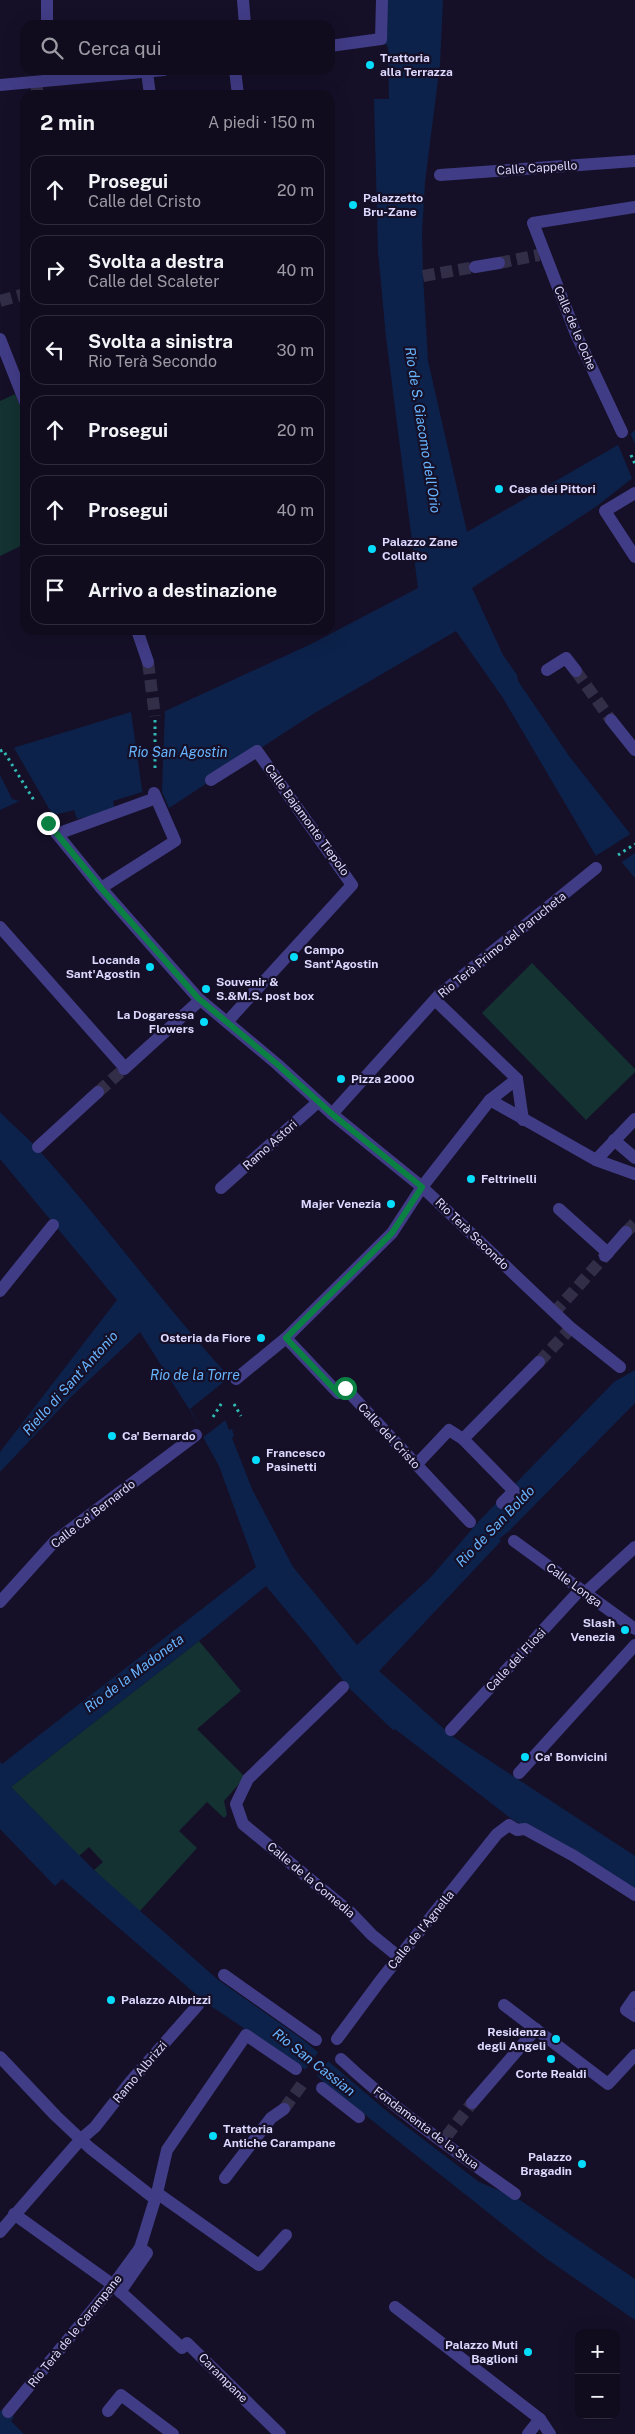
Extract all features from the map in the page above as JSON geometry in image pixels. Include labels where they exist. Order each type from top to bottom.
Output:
[{"type":"street","points":[[47,0],[47,19]]},
{"type":"street","points":[[243,0],[245,20]]},
{"type":"street","points":[[335,45],[381,39],[382,0]]},
{"type":"street","points":[[0,85],[49,75]]},
{"type":"street","points":[[147,75],[149,90]]},
{"type":"street","points":[[236,75],[237,90]]},
{"type":"street","name":"Calle Cappello","points":[[440,175],[635,161]]},
{"type":"street","name":"Calle de le Oche","points":[[622,432],[576,334],[542,254],[533,223],[635,207]]},
{"type":"street","points":[[475,266],[499,263]]},
{"type":"street","points":[[0,339],[20,389]]},
{"type":"street","points":[[635,493],[605,511],[635,557]]},
{"type":"street","points":[[139,635],[148,662]]},
{"type":"street","points":[[547,670],[566,658],[576,671]]},
{"type":"street","points":[[611,720],[635,750]]},
{"type":"street","name":"Calle Bajamonte Tiepolo","points":[[211,780],[257,751],[352,885],[227,1022]]},
{"type":"street","points":[[57,834],[155,796],[175,841],[101,888]]},
{"type":"street","points":[[48,823],[101,888],[198,998],[227,1022]]},
{"type":"street","name":"Rio Terà Primo del Parucheta","points":[[332,1114],[435,1000],[596,868]]},
{"type":"street","points":[[0,927],[124,1069],[198,1002],[198,998]]},
{"type":"street","points":[[435,1000],[517,1079],[523,1120]]},
{"type":"street","name":"Rio Terà Secondo","points":[[227,1022],[332,1114],[422,1187],[570,1328],[620,1367]]},
{"type":"street","points":[[236,1379],[286,1338],[392,1233],[422,1187],[489,1101],[517,1079]]},
{"type":"street","points":[[38,1147],[98,1092]]},
{"type":"street","points":[[489,1101],[596,1160],[635,1174]]},
{"type":"street","name":"Ramo Astori","points":[[221,1188],[318,1102]]},
{"type":"street","points":[[596,1160],[635,1119]]},
{"type":"street","points":[[614,1140],[635,1158]]},
{"type":"street","points":[[559,1209],[607,1255],[626,1232]]},
{"type":"street","points":[[0,1291],[53,1226]]},
{"type":"street","name":"Calle del Cristo","points":[[286,1338],[338,1393],[345,1388],[470,1522]]},
{"type":"street","points":[[463,1439],[539,1362]]},
{"type":"street","points":[[416,1465],[449,1430],[463,1439],[514,1491],[502,1503]]},
{"type":"street","name":"Calle Ca' Bernardo","points":[[0,1602],[55,1541],[196,1435]]},
{"type":"street","name":"Calle Longa","points":[[514,1541],[635,1629]]},
{"type":"street","name":"Calle del Fliosi","points":[[451,1730],[583,1592],[635,1547]]},
{"type":"street","points":[[518,1773],[635,1645]]},
{"type":"street","name":"Calle de la Comedia","points":[[343,1686],[248,1779],[236,1804],[243,1824],[351,1912],[372,1935],[399,1957]]},
{"type":"street","name":"Calle de l'Agnella","points":[[338,2040],[399,1957],[497,1834],[509,1825],[516,1830],[525,1830],[574,1856],[635,1894]]},
{"type":"street","points":[[224,1976],[316,2040]]},
{"type":"street","points":[[631,2013],[635,1997]]},
{"type":"street","name":"Ramo Albrizzi","points":[[0,2232],[47,2179],[85,2143],[131,2080],[198,2005]]},
{"type":"street","points":[[504,2005],[608,2084],[635,2055]]},
{"type":"street","points":[[472,2103],[536,2029]]},
{"type":"street","name":"Rio Terà de le Carampane","points":[[8,2412],[117,2289],[142,2253],[167,2150],[246,2034],[296,2069]]},
{"type":"street","points":[[0,2057],[56,2116],[85,2143],[156,2196],[259,2265],[286,2235]]},
{"type":"street","name":"Fondamenta de la Stua","points":[[340,2059],[366,2083],[444,2139],[515,2194]]},
{"type":"street","points":[[322,2088],[359,2117]]},
{"type":"street","points":[[224,2178],[270,2118],[284,2109]]},
{"type":"street","points":[[14,2214],[117,2289]]},
{"type":"street","name":"Carampane","points":[[117,2289],[182,2348],[187,2342],[280,2434]]},
{"type":"street","points":[[395,2307],[540,2419],[550,2434]]},
{"type":"street","points":[[108,2411],[121,2396],[172,2434]]},
{"type":"street","points":[[528,2434],[540,2419]]},
{"type":"path","points":[[155,716],[155,796]]},
{"type":"path","points":[[0,751],[3,750],[20,778]]},
{"type":"path","points":[[623,851],[635,844]]},
{"type":"green space","points":[[15,394],[20,406],[20,546],[0,556],[0,401]]},
{"type":"green space","points":[[532,963],[635,1069],[635,1072],[586,1120],[482,1013]]},
{"type":"green space","points":[[199,1641],[241,1691],[197,1729],[245,1777],[224,1801],[227,1815],[224,1818],[207,1802],[179,1831],[197,1848],[139,1912],[94,1870],[103,1862],[89,1847],[79,1856],[11,1787]]},
{"type":"water","points":[[382,0],[443,0],[440,64],[425,182],[422,233],[423,276],[428,361],[467,532],[618,445],[635,430],[635,476],[597,506],[472,588],[503,655],[517,675],[518,681],[569,756],[635,840],[635,878],[610,848],[596,856],[503,698],[456,631],[313,714],[169,808],[162,792],[143,797],[142,792],[113,801],[115,811],[77,819],[74,810],[54,815],[55,819],[43,827],[24,799],[0,810],[0,752],[131,712],[148,719],[328,635],[335,635],[335,631],[418,588],[386,337],[378,251],[374,99],[389,99],[388,47],[381,39]]},
{"type":"water","points":[[0,1112],[60,1174],[180,1321],[230,1378],[214,1390],[229,1430],[232,1429],[234,1436],[232,1438],[252,1489],[293,1567],[357,1645],[431,1577],[479,1521],[614,1382],[635,1370],[635,1403],[499,1539],[501,1541],[379,1671],[452,1736],[635,1856],[635,1889],[513,1820],[395,1729],[393,1730],[349,1688],[266,1586],[199,1641],[11,1787],[94,1870],[217,1979],[301,2038],[389,2113],[479,2182],[517,2198],[635,2279],[635,2320],[544,2257],[325,2083],[205,2002],[62,1879],[55,1886],[0,1829],[0,1762],[2,1764],[256,1567],[219,1466],[203,1437],[200,1426],[140,1332],[71,1397],[0,1472],[0,1452],[117,1300],[0,1159]]},
{"type":"water","points":[[4,2409],[14,2417],[11,2421],[24,2434],[0,2434],[0,2411]]},
{"type":"pier","points":[[629,431],[635,444],[635,480],[633,481],[617,442]]},
{"type":"pier","points":[[135,710],[147,716],[148,719],[165,711],[162,792],[143,797],[131,712]]},
{"type":"pier","points":[[13,746],[55,819],[43,827],[24,799],[19,801],[12,799],[0,775],[0,749]]},
{"type":"pier","points":[[632,833],[635,836],[635,853],[620,863],[610,851],[594,857]]},
{"type":"pier","points":[[231,1376],[231,1380],[217,1391],[227,1419],[201,1439],[198,1427],[200,1426],[190,1409]]},
{"type":"pier","points":[[313,2045],[330,2059],[317,2076],[325,2083],[323,2085],[297,2068],[299,2066],[305,2070],[319,2051]]},
{"type":"tunnel","points":[[37,81],[37,90]]},
{"type":"tunnel","points":[[499,263],[539,255]]},
{"type":"tunnel","points":[[423,276],[475,267]]},
{"type":"tunnel","points":[[0,301],[20,295]]},
{"type":"tunnel","points":[[148,662],[155,716]]},
{"type":"tunnel","points":[[576,671],[611,720]]},
{"type":"tunnel","points":[[98,1092],[124,1069]]},
{"type":"tunnel","points":[[626,1232],[635,1223]]},
{"type":"tunnel","points":[[554,1313],[605,1256]]},
{"type":"tunnel","points":[[539,1362],[571,1328]]},
{"type":"tunnel","points":[[284,2109],[303,2083]]},
{"type":"tunnel","points":[[446,2137],[472,2103]]},
{"type":"place","name":"Trattoria alla Terrazza","points":[[370,65]]},
{"type":"place","name":"Palazzetto Bru-Zane","points":[[353,205]]},
{"type":"place","name":"Casa dei Pittori","points":[[499,489]]},
{"type":"place","name":"Palazzo Zane Collalto","points":[[372,549]]},
{"type":"place","name":"Campo Sant'Agostin","points":[[294,957]]},
{"type":"place","name":"Locanda Sant'Agostin","points":[[150,967]]},
{"type":"place","name":"Souvenir & S.&M.S. post box","points":[[206,989]]},
{"type":"place","name":"La Dogaressa Flowers","points":[[204,1022]]},
{"type":"place","name":"Pizza 2000","points":[[341,1079]]},
{"type":"place","name":"Feltrinelli","points":[[471,1179]]},
{"type":"place","name":"Majer Venezia","points":[[391,1204]]},
{"type":"place","name":"Osteria da Fiore","points":[[261,1338]]},
{"type":"place","name":"Ca' Bernardo","points":[[112,1436]]},
{"type":"place","name":"Francesco Pasinetti","points":[[256,1460]]},
{"type":"place","name":"Slash Venezia","points":[[625,1630]]},
{"type":"place","name":"Ca' Bonvicini","points":[[525,1757]]},
{"type":"place","name":"Palazzo Albrizzi","points":[[111,2000]]},
{"type":"place","name":"Residenza degli Angeli","points":[[556,2039]]},
{"type":"place","name":"Corte Realdi","points":[[551,2059]]},
{"type":"place","name":"Trattoria Antiche Carampane","points":[[213,2136]]},
{"type":"place","name":"Palazzo Bragadin","points":[[582,2164]]},
{"type":"place","name":"Palazzo Muti Baglioni","points":[[528,2352]]},
{"type":"route","points":[[48,823],[101,888],[198,998],[277,1064],[332,1114],[422,1187],[392,1233],[286,1338],[338,1393],[345,1388]]},
{"type":"water label","name":"Rio de S. Giacomo dell'Orio","points":[[423,430]]},
{"type":"water label","name":"Rio San Agostin","points":[[178,752]]},
{"type":"water label","name":"Rio de la Torre","points":[[195,1375]]},
{"type":"water label","name":"Riello di Sant'Antonio","points":[[70,1383]]},
{"type":"water label","name":"Rio de San Boldo","points":[[495,1526]]},
{"type":"water label","name":"Rio de la Madoneta","points":[[134,1673]]},
{"type":"water label","name":"Rio San Cassian","points":[[314,2062]]}]
